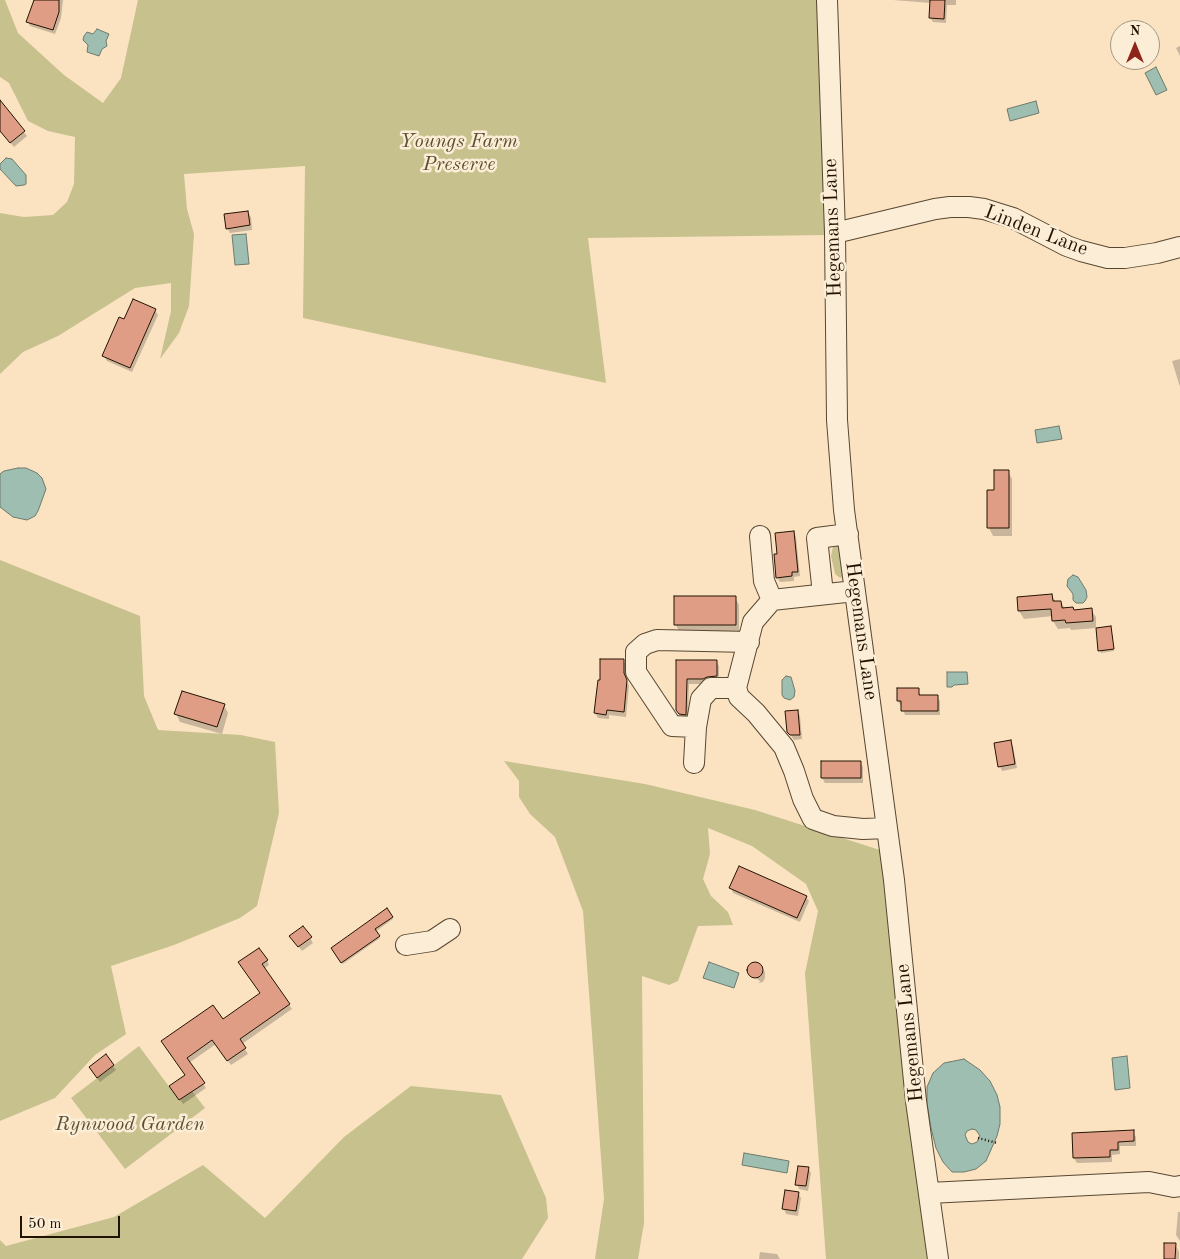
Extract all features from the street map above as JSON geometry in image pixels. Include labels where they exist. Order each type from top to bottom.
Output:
[{"type":"street","name":"Hegemans Lane","points":[[827,0],[835,233],[837,420],[855,591],[894,880],[916,1101],[938,1259]]},
{"type":"street","name":"Linden Lane","points":[[835,233],[935,209],[970,207],[984,209],[1013,218],[1067,246],[1108,258],[1133,256],[1180,247]]},
{"type":"street","points":[[823,594],[817,538],[848,534]]},
{"type":"street","points":[[760,536],[764,581],[772,600]]},
{"type":"street","points":[[855,591],[772,600],[753,622],[736,688],[739,697],[761,719],[784,747],[803,799],[813,819],[833,826],[863,829],[887,828]]},
{"type":"street","points":[[696,727],[672,726],[636,672],[636,652],[645,644],[657,640],[748,642]]},
{"type":"street","points":[[694,763],[696,727],[701,699],[711,688],[736,688]]},
{"type":"street","points":[[406,945],[432,941],[450,929]]},
{"type":"street","points":[[929,1193],[1149,1182],[1174,1187],[1180,1186]]},
{"type":"path","points":[[978,1138],[997,1143]]},
{"type":"green space","name":"Youngs Farm Preserve","points":[[0,0],[5,0],[18,33],[64,75],[103,103],[121,78],[138,0],[819,0],[829,235],[588,238],[606,383],[303,318],[305,166],[184,174],[187,209],[194,234],[189,306],[179,333],[160,359],[171,311],[171,283],[135,288],[58,336],[23,352],[0,374],[0,213],[24,217],[53,215],[67,202],[74,184],[75,137],[48,131],[28,121],[9,83],[0,77]]},
{"type":"green space","points":[[840,541],[844,576],[840,578],[835,574],[831,556],[834,542]]},
{"type":"green space","points":[[0,560],[140,616],[144,696],[158,730],[241,735],[275,742],[279,813],[257,906],[240,918],[174,945],[111,966],[126,1034],[95,1055],[55,1098],[0,1121]]},
{"type":"green space","points":[[504,761],[645,784],[755,810],[883,851],[927,1259],[826,1259],[805,973],[818,911],[806,884],[752,846],[708,828],[710,854],[703,879],[711,896],[728,912],[733,925],[698,926],[678,981],[669,985],[642,976],[644,1223],[638,1259],[595,1259],[604,1199],[583,911],[555,837],[530,814],[519,797],[519,781]]},
{"type":"green space","name":"Rynwood Garden","points":[[139,1046],[179,1100],[192,1091],[205,1108],[125,1169],[71,1098]]},
{"type":"green space","points":[[411,1086],[501,1095],[546,1198],[548,1218],[522,1259],[0,1259],[0,1240],[6,1246],[114,1217],[203,1165],[265,1218],[344,1137]]},
{"type":"shaded area","points":[[97,29],[109,34],[106,41],[107,46],[102,49],[99,56],[87,52],[88,45],[83,40],[87,32],[93,34]]},
{"type":"shaded area","points":[[1150,70],[1157,70],[1167,90],[1156,95],[1145,73]]},
{"type":"shaded area","points":[[1036,101],[1039,113],[1010,121],[1007,109]]},
{"type":"shaded area","points":[[6,158],[12,159],[26,175],[26,184],[16,186],[0,169],[0,164]]},
{"type":"shaded area","points":[[246,234],[249,264],[235,265],[232,235]]},
{"type":"shaded area","points":[[1059,426],[1062,439],[1037,443],[1035,430]]},
{"type":"shaded area","points":[[26,468],[37,473],[42,478],[46,489],[35,516],[27,520],[13,517],[0,507],[0,474],[4,471]]},
{"type":"shaded area","points":[[1073,575],[1078,577],[1086,590],[1087,597],[1083,603],[1076,603],[1073,600],[1073,594],[1067,586],[1068,579]]},
{"type":"shaded area","points":[[947,672],[967,672],[968,684],[947,687]]},
{"type":"shaded area","points":[[786,676],[791,677],[795,691],[794,697],[790,700],[782,695],[782,680]]},
{"type":"shaded area","points":[[709,962],[739,973],[734,988],[703,978]]},
{"type":"shaded area","points":[[1127,1056],[1130,1088],[1115,1090],[1112,1058]]},
{"type":"shaded area","points":[[964,1059],[980,1070],[990,1081],[997,1095],[1000,1107],[1000,1124],[997,1136],[986,1161],[976,1169],[964,1172],[952,1172],[943,1162],[936,1148],[931,1128],[927,1103],[927,1087],[933,1073],[944,1063]],"holes":[[[976,1130],[980,1136],[977,1142],[972,1144],[968,1142],[965,1135],[967,1131]]]},
{"type":"shaded area","points":[[744,1153],[789,1161],[787,1173],[742,1165]]},
{"type":"building","points":[[34,0],[59,0],[59,12],[53,30],[26,22]]},
{"type":"building","points":[[930,0],[945,0],[944,19],[929,18]]},
{"type":"building","points":[[0,100],[25,131],[10,143],[0,131]]},
{"type":"building","points":[[248,211],[250,225],[226,229],[224,214]]},
{"type":"building","points":[[133,299],[156,309],[130,368],[102,356],[119,317],[124,319]]},
{"type":"building","points":[[994,470],[1009,470],[1009,528],[987,528],[987,490],[994,490]]},
{"type":"building","points":[[794,531],[798,572],[792,572],[792,576],[776,578],[774,554],[777,554],[775,533]]},
{"type":"building","points":[[1052,594],[1053,601],[1061,601],[1062,608],[1073,607],[1074,610],[1092,608],[1093,621],[1066,623],[1065,620],[1052,621],[1051,609],[1018,611],[1017,597]]},
{"type":"building","points":[[674,596],[736,596],[736,625],[674,625]]},
{"type":"building","points":[[1111,626],[1114,649],[1098,651],[1096,628]]},
{"type":"building","points":[[600,659],[624,659],[624,673],[627,680],[624,712],[607,710],[606,715],[594,713],[598,680],[600,680]]},
{"type":"building","points":[[676,660],[717,660],[717,676],[703,679],[687,679],[686,715],[679,714],[676,710]]},
{"type":"building","points":[[897,688],[919,688],[919,695],[938,695],[938,711],[901,711],[901,701],[897,701]]},
{"type":"building","points":[[182,691],[225,704],[217,727],[174,714]]},
{"type":"building","points":[[798,710],[800,735],[790,735],[787,732],[785,711]]},
{"type":"building","points":[[1011,740],[1015,764],[998,767],[994,743]]},
{"type":"building","points":[[821,761],[861,761],[861,778],[821,778]]},
{"type":"building","points":[[739,866],[807,896],[797,918],[729,888]]},
{"type":"building","points":[[387,908],[393,917],[375,929],[380,936],[341,963],[331,948]]},
{"type":"building","points":[[303,926],[312,937],[298,947],[289,936]]},
{"type":"building","points":[[259,948],[268,960],[262,964],[290,1004],[240,1039],[246,1048],[227,1061],[212,1040],[187,1058],[205,1083],[179,1100],[169,1086],[185,1075],[161,1041],[213,1005],[223,1019],[260,993],[238,962]]},
{"type":"building","points":[[752,962],[758,962],[763,967],[761,976],[752,978],[747,973],[747,967]]},
{"type":"building","points":[[106,1054],[114,1065],[97,1078],[89,1067]]},
{"type":"building","points":[[1134,1130],[1134,1141],[1118,1142],[1118,1150],[1110,1150],[1110,1157],[1073,1158],[1072,1133]]},
{"type":"building","points":[[798,1166],[809,1167],[806,1186],[795,1185]]},
{"type":"building","points":[[785,1190],[799,1192],[796,1211],[782,1209]]},
{"type":"building","points":[[1164,1243],[1176,1243],[1175,1259],[1164,1259]]}]
